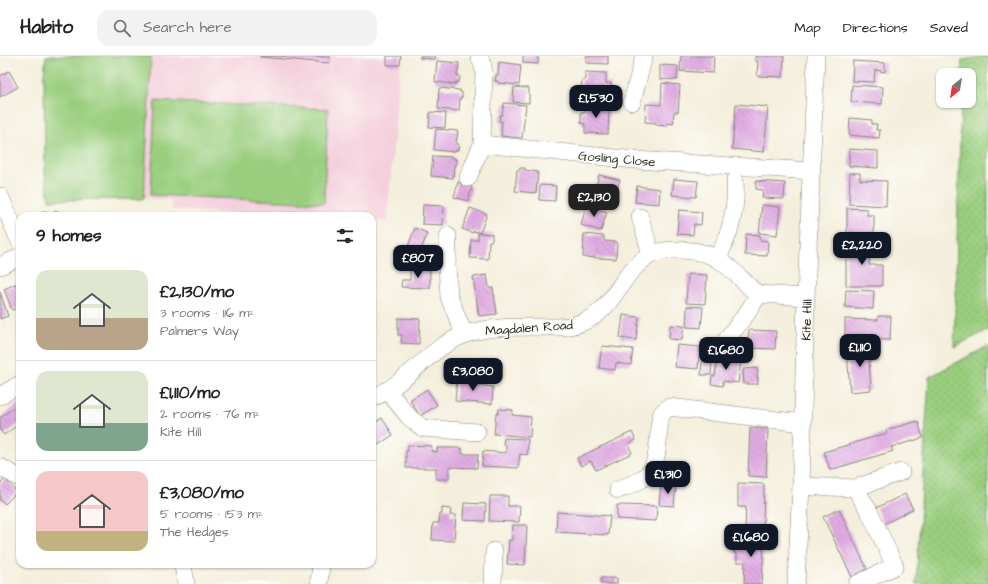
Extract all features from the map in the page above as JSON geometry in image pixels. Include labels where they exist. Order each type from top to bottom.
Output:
[{"type":"street","points":[[468,178],[482,144],[484,72],[479,56]]},
{"type":"street","points":[[632,102],[644,56]]},
{"type":"street","name":"Kite Hill","points":[[796,584],[801,486],[806,297],[816,56]]},
{"type":"street","name":"Gosling Close","points":[[482,144],[635,160],[812,171]]},
{"type":"street","points":[[717,259],[726,243],[730,231],[736,199],[735,181]]},
{"type":"street","points":[[0,196],[16,233]]},
{"type":"street","points":[[640,217],[651,254],[666,251],[688,251],[707,254],[717,259],[736,273],[759,294],[806,297]]},
{"type":"street","points":[[448,236],[447,266],[449,297],[464,334]]},
{"type":"street","name":"Magdalen Road","points":[[379,394],[438,350],[464,334],[506,328],[562,327],[582,323],[599,314],[633,269],[651,254]]},
{"type":"street","points":[[0,266],[16,259]]},
{"type":"street","points":[[720,348],[747,313],[759,294]]},
{"type":"street","points":[[0,396],[16,386]]},
{"type":"street","points":[[379,394],[422,428],[477,432]]},
{"type":"street","points":[[618,490],[642,479],[649,474],[653,467],[662,413],[669,407],[803,423]]},
{"type":"street","points":[[0,467],[16,476]]},
{"type":"street","points":[[801,486],[854,488],[901,472]]},
{"type":"street","points":[[854,488],[869,511],[895,566],[857,584]]},
{"type":"street","points":[[493,584],[494,551]]},
{"type":"street","points":[[183,568],[186,584]]},
{"type":"street","points":[[319,584],[321,568]]},
{"type":"shaded area","points":[[151,56],[401,56],[387,222],[376,221],[376,212],[205,212],[171,210],[171,200],[144,198]]},
{"type":"green space","points":[[46,56],[151,56],[144,198],[49,200],[45,174],[44,74]]},
{"type":"green space","points":[[988,56],[988,330],[954,347],[961,108],[976,108],[976,68],[961,68],[962,60]]},
{"type":"green space","points":[[155,101],[328,109],[324,203],[151,195]]},
{"type":"green space","points":[[988,346],[988,584],[916,584],[929,377]]},
{"type":"building","points":[[260,56],[330,56],[329,63]]},
{"type":"building","points":[[387,56],[401,56],[400,65],[387,65]]},
{"type":"building","points":[[420,56],[435,56],[435,59],[420,58]]},
{"type":"building","points":[[523,56],[538,56],[538,64],[523,63]]},
{"type":"building","points":[[586,56],[608,56],[608,64],[586,63]]},
{"type":"building","points":[[681,56],[714,56],[713,73],[680,71]]},
{"type":"building","points":[[755,56],[784,56],[783,77],[757,76],[758,61],[755,61]]},
{"type":"building","points":[[437,61],[459,63],[457,76],[460,76],[459,82],[456,82],[456,84],[435,82]]},
{"type":"building","points":[[853,61],[885,63],[885,72],[875,70],[874,82],[852,81]]},
{"type":"building","points":[[499,62],[521,65],[519,85],[498,83],[498,81],[495,81],[496,75],[498,75]]},
{"type":"building","points":[[660,65],[678,66],[677,80],[660,79]]},
{"type":"building","points":[[9,71],[18,87],[0,97],[0,76]]},
{"type":"building","points":[[585,72],[606,73],[606,83],[611,83],[611,93],[606,93],[605,101],[584,100],[584,91],[581,91],[582,80],[585,80]]},
{"type":"building","points":[[662,83],[680,85],[678,112],[674,112],[673,124],[667,123],[667,126],[645,122],[646,104],[661,105]]},
{"type":"building","points":[[852,85],[883,87],[882,104],[851,102]]},
{"type":"building","points":[[514,87],[529,88],[529,103],[513,102]]},
{"type":"building","points":[[439,88],[460,90],[460,92],[462,92],[459,111],[438,109]]},
{"type":"building","points":[[504,103],[526,105],[522,138],[501,136],[502,121],[499,121],[500,115],[502,115]]},
{"type":"building","points":[[585,104],[609,106],[608,134],[585,133],[585,124],[581,123],[581,112],[585,112]]},
{"type":"building","points":[[736,104],[768,107],[764,152],[732,149]]},
{"type":"building","points":[[430,112],[446,113],[445,128],[429,127]]},
{"type":"building","points":[[850,118],[872,120],[872,124],[877,124],[876,130],[880,130],[879,138],[849,135]]},
{"type":"building","points":[[436,129],[458,131],[456,144],[459,144],[458,150],[455,152],[434,150]]},
{"type":"building","points":[[849,149],[878,151],[878,168],[849,166]]},
{"type":"building","points":[[433,156],[454,157],[454,159],[456,159],[453,178],[431,176]]},
{"type":"building","points":[[519,168],[525,168],[525,170],[538,172],[536,193],[515,191],[517,170],[519,170]]},
{"type":"building","points":[[850,173],[860,173],[860,180],[887,181],[886,206],[849,204]]},
{"type":"building","points":[[599,175],[620,180],[613,203],[593,198]]},
{"type":"building","points":[[674,179],[698,181],[696,197],[672,195]]},
{"type":"building","points":[[756,181],[785,183],[784,199],[762,198],[763,190],[756,189]]},
{"type":"building","points":[[458,182],[472,187],[468,201],[454,197]]},
{"type":"building","points":[[540,185],[556,186],[555,201],[539,200]]},
{"type":"building","points":[[637,186],[660,189],[659,204],[635,202]]},
{"type":"building","points":[[423,205],[444,206],[443,225],[422,224]]},
{"type":"building","points":[[762,205],[780,207],[777,235],[759,233]]},
{"type":"building","points":[[586,206],[607,212],[601,231],[581,225]]},
{"type":"building","points":[[470,208],[487,214],[480,233],[474,231],[473,233],[462,229]]},
{"type":"building","points":[[847,208],[867,209],[867,215],[874,215],[874,233],[847,233]]},
{"type":"building","points":[[679,210],[702,212],[701,225],[694,224],[693,235],[677,234]]},
{"type":"building","points":[[415,228],[427,233],[420,254],[413,252],[410,258],[399,254],[401,248],[407,249]]},
{"type":"building","points":[[478,233],[492,234],[492,241],[489,241],[488,259],[470,258],[471,240],[478,240]]},
{"type":"building","points":[[584,234],[604,236],[604,241],[617,242],[616,259],[583,257]]},
{"type":"building","points":[[746,234],[760,235],[760,240],[768,241],[767,256],[745,255]]},
{"type":"building","points":[[846,242],[873,242],[873,253],[870,253],[869,265],[882,265],[882,286],[846,286]]},
{"type":"building","points":[[410,269],[430,270],[430,288],[401,287],[402,280],[410,280]]},
{"type":"building","points":[[688,274],[707,275],[705,304],[686,303]]},
{"type":"building","points":[[487,275],[489,288],[493,288],[497,314],[479,316],[473,277]]},
{"type":"building","points":[[16,284],[16,308],[12,310],[4,289]]},
{"type":"building","points":[[846,290],[874,291],[873,309],[845,307]]},
{"type":"building","points":[[0,292],[8,316],[0,319]]},
{"type":"building","points":[[687,306],[703,307],[701,328],[686,327]]},
{"type":"building","points":[[623,315],[639,317],[636,340],[620,338]]},
{"type":"building","points":[[878,316],[891,316],[890,340],[845,339],[845,319],[878,320]]},
{"type":"building","points":[[398,318],[420,319],[419,344],[401,343],[402,335],[398,335]]},
{"type":"building","points":[[670,325],[684,326],[682,340],[669,339]]},
{"type":"building","points":[[749,330],[776,331],[775,349],[747,348]]},
{"type":"building","points":[[677,345],[700,347],[698,369],[675,367]]},
{"type":"building","points":[[602,346],[633,349],[631,365],[616,363],[615,370],[599,368]]},
{"type":"building","points":[[876,347],[877,360],[869,361],[871,390],[850,392],[847,349]]},
{"type":"building","points":[[721,356],[731,357],[731,359],[741,361],[738,383],[723,381],[723,386],[711,384],[712,376],[715,376],[717,358],[720,358]]},
{"type":"building","points":[[702,361],[712,362],[711,375],[701,375]]},
{"type":"building","points":[[757,368],[758,384],[744,384],[743,369]]},
{"type":"building","points":[[457,378],[473,380],[472,384],[493,387],[492,404],[455,401]]},
{"type":"building","points":[[427,389],[437,405],[420,416],[410,400]]},
{"type":"building","points":[[16,405],[16,426],[4,435],[0,430],[0,418]]},
{"type":"building","points":[[499,409],[513,410],[512,415],[531,417],[530,437],[494,434],[496,414],[498,414]]},
{"type":"building","points":[[382,418],[393,435],[376,446],[376,422]]},
{"type":"building","points":[[918,421],[923,438],[891,447],[893,451],[830,470],[824,452],[887,433],[886,430]]},
{"type":"building","points":[[750,428],[768,429],[766,477],[748,476]]},
{"type":"building","points":[[632,432],[636,440],[628,444],[632,453],[596,470],[591,461],[581,466],[577,458]]},
{"type":"building","points":[[504,438],[528,439],[527,455],[520,454],[518,468],[482,466],[483,451],[506,453],[506,445],[503,445]]},
{"type":"building","points":[[408,445],[432,446],[431,451],[437,452],[437,448],[462,448],[462,454],[478,454],[477,468],[449,467],[449,479],[436,479],[436,468],[406,468],[406,451],[408,451]]},
{"type":"building","points":[[5,479],[16,491],[16,493],[5,504],[1,500],[0,501],[0,484]]},
{"type":"building","points":[[738,483],[764,484],[763,532],[745,532],[746,507],[738,507]]},
{"type":"building","points":[[661,484],[676,485],[674,506],[659,505]]},
{"type":"building","points":[[905,494],[913,509],[884,524],[876,508]]},
{"type":"building","points":[[490,496],[508,496],[508,506],[520,506],[519,522],[489,521]]},
{"type":"building","points":[[464,503],[486,504],[485,521],[463,520]]},
{"type":"building","points":[[617,505],[657,506],[656,521],[617,519]]},
{"type":"building","points":[[442,508],[451,509],[450,515],[456,515],[454,541],[432,540],[433,523],[439,523]]},
{"type":"building","points":[[839,509],[867,569],[852,577],[823,517]]},
{"type":"building","points":[[557,512],[610,516],[608,535],[556,532]]},
{"type":"building","points":[[513,525],[527,525],[525,565],[507,564],[509,540],[512,540]]},
{"type":"building","points":[[735,537],[764,538],[762,584],[744,584],[745,562],[737,562],[737,553],[734,553]]},
{"type":"building","points":[[601,578],[617,578],[617,584],[601,584]]}]
